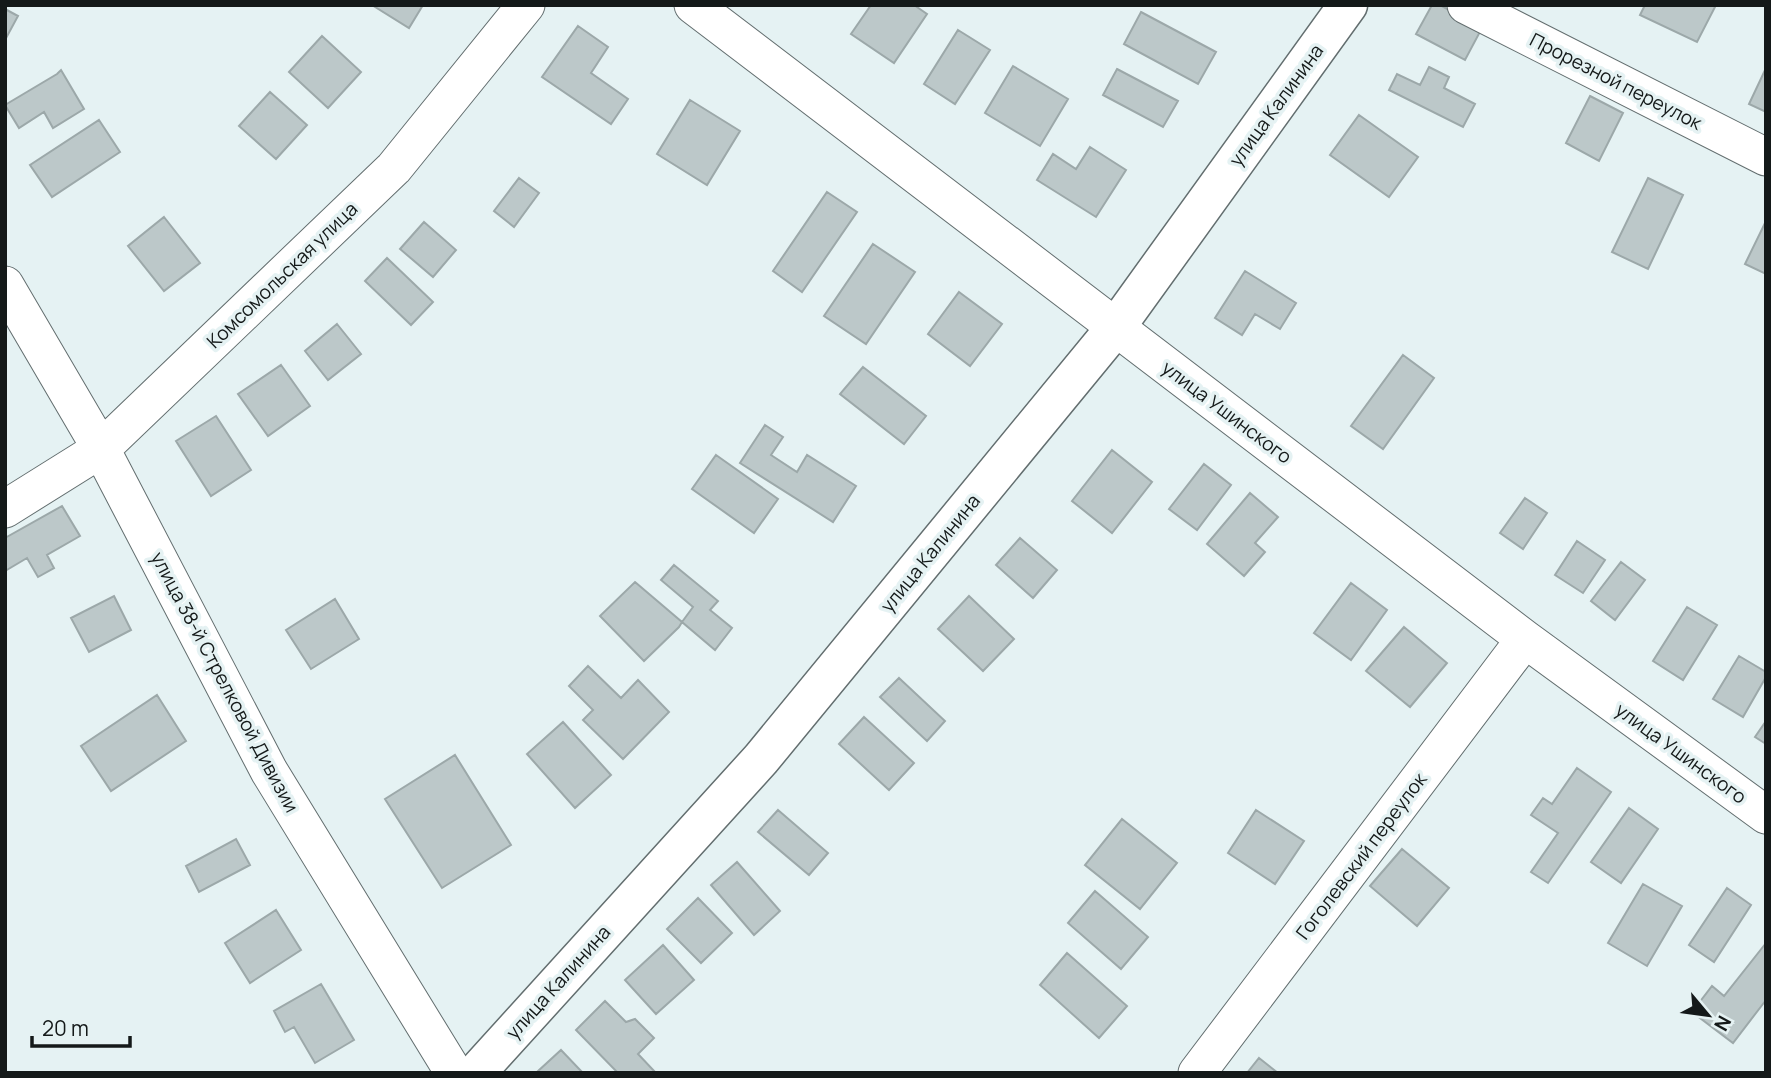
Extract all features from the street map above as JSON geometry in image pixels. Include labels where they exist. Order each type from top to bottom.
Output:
[{"type":"street","name":"Комсомольская улица","points":[[5,509],[101,449],[394,168],[526,5]]},
{"type":"street","name":"улица Ушинского","points":[[693,5],[1525,639],[1766,815]]},
{"type":"street","name":"улица Калинина","points":[[476,1073],[761,759],[1116,327],[1348,5]]},
{"type":"street","name":"Прорезной переулок","points":[[1466,5],[1766,157]]},
{"type":"street","name":"улица 38-й Стрелковой Дивизии","points":[[5,285],[101,449],[269,771],[454,1073]]},
{"type":"street","name":"Гоголевский переулок","points":[[1197,1073],[1525,639]]},
{"type":"building","points":[[372,5],[423,5],[409,28]]},
{"type":"building","points":[[871,5],[914,5],[927,14],[894,63],[851,34]]},
{"type":"building","points":[[1432,5],[1440,5],[1482,28],[1465,60],[1416,34]]},
{"type":"building","points":[[1645,5],[1716,5],[1697,42],[1640,15]]},
{"type":"building","points":[[5,9],[18,16],[5,40]]},
{"type":"building","points":[[1141,12],[1216,52],[1198,84],[1124,44]]},
{"type":"building","points":[[578,26],[608,47],[591,73],[628,99],[611,124],[542,77]]},
{"type":"building","points":[[958,30],[990,50],[955,104],[924,84]]},
{"type":"building","points":[[322,36],[361,72],[328,108],[289,72]]},
{"type":"building","points":[[1013,66],[1068,99],[1040,146],[985,113]]},
{"type":"building","points":[[1429,67],[1449,77],[1444,88],[1475,104],[1463,127],[1389,90],[1397,74],[1420,85]]},
{"type":"building","points":[[1766,68],[1766,112],[1749,104]]},
{"type":"building","points":[[1117,69],[1178,101],[1163,127],[1103,95]]},
{"type":"building","points":[[61,70],[84,109],[53,128],[44,112],[19,128],[5,105]]},
{"type":"building","points":[[270,92],[307,125],[276,159],[239,126]]},
{"type":"building","points":[[1590,96],[1623,113],[1599,161],[1566,143]]},
{"type":"building","points":[[690,100],[740,131],[707,185],[657,154]]},
{"type":"building","points":[[1359,115],[1418,157],[1389,197],[1330,155]]},
{"type":"building","points":[[99,120],[120,152],[52,197],[30,165]]},
{"type":"building","points":[[1090,147],[1126,170],[1096,217],[1037,180],[1053,154],[1076,169]]},
{"type":"building","points":[[519,178],[539,193],[514,227],[494,211]]},
{"type":"building","points":[[1648,178],[1683,195],[1648,269],[1612,252]]},
{"type":"building","points":[[827,192],[857,212],[802,292],[773,271]]},
{"type":"building","points":[[164,217],[200,263],[164,291],[128,246]]},
{"type":"building","points":[[1766,221],[1766,274],[1745,264]]},
{"type":"building","points":[[424,222],[456,250],[433,277],[400,249]]},
{"type":"building","points":[[873,244],[915,272],[866,344],[824,316]]},
{"type":"building","points":[[387,258],[433,302],[411,325],[365,281]]},
{"type":"building","points":[[1245,271],[1296,303],[1280,329],[1255,314],[1242,335],[1215,318]]},
{"type":"building","points":[[959,292],[1002,324],[970,366],[928,334]]},
{"type":"building","points":[[337,324],[361,354],[328,380],[305,351]]},
{"type":"building","points":[[1403,355],[1434,378],[1383,449],[1351,426]]},
{"type":"building","points":[[281,365],[310,406],[268,436],[238,394]]},
{"type":"building","points":[[863,367],[926,416],[904,444],[840,394]]},
{"type":"building","points":[[216,416],[251,470],[211,496],[176,441]]},
{"type":"building","points":[[765,425],[783,437],[771,455],[797,472],[807,455],[856,486],[833,522],[740,463]]},
{"type":"building","points":[[1112,450],[1152,482],[1112,533],[1072,501]]},
{"type":"building","points":[[716,455],[778,499],[754,533],[692,489]]},
{"type":"building","points":[[1204,464],[1231,485],[1197,530],[1169,509]]},
{"type":"building","points":[[1250,493],[1278,517],[1255,543],[1265,552],[1244,576],[1207,544]]},
{"type":"building","points":[[1525,498],[1547,513],[1523,549],[1500,533]]},
{"type":"building","points":[[62,506],[80,536],[47,555],[54,568],[38,577],[27,558],[5,571],[5,538]]},
{"type":"building","points":[[1020,538],[1057,570],[1033,598],[996,565]]},
{"type":"building","points":[[1577,541],[1605,560],[1583,593],[1555,575]]},
{"type":"building","points":[[1621,562],[1645,580],[1615,620],[1591,601]]},
{"type":"building","points":[[674,565],[718,601],[710,610],[732,628],[715,650],[682,622],[693,607],[661,580]]},
{"type":"building","points":[[635,582],[682,622],[644,661],[600,616]]},
{"type":"building","points":[[1351,583],[1387,610],[1351,660],[1314,633]]},
{"type":"building","points":[[114,596],[131,630],[89,652],[71,618]]},
{"type":"building","points":[[969,596],[1014,639],[983,671],[938,629]]},
{"type":"building","points":[[335,599],[359,639],[311,669],[286,630]]},
{"type":"building","points":[[1687,607],[1717,625],[1683,680],[1653,661]]},
{"type":"building","points":[[1404,627],[1447,663],[1410,707],[1366,671]]},
{"type":"building","points":[[1739,656],[1766,672],[1766,677],[1743,717],[1713,699]]},
{"type":"building","points":[[588,666],[621,698],[638,680],[669,712],[623,759],[583,720],[593,710],[569,686]]},
{"type":"building","points":[[899,678],[945,721],[927,741],[880,697]]},
{"type":"building","points":[[157,695],[186,741],[111,791],[81,746]]},
{"type":"building","points":[[864,717],[914,763],[889,790],[839,744]]},
{"type":"building","points":[[1766,721],[1766,744],[1755,737]]},
{"type":"building","points":[[563,722],[611,775],[575,808],[527,754]]},
{"type":"building","points":[[455,755],[511,845],[442,888],[385,799]]},
{"type":"building","points":[[1577,768],[1611,792],[1548,883],[1531,872],[1558,833],[1531,815],[1543,798],[1552,804]]},
{"type":"building","points":[[1629,808],[1658,829],[1621,883],[1591,862]]},
{"type":"building","points":[[778,810],[828,853],[809,875],[758,832]]},
{"type":"building","points":[[1256,810],[1304,841],[1275,884],[1228,853]]},
{"type":"building","points":[[1122,819],[1177,863],[1140,909],[1085,865]]},
{"type":"building","points":[[236,839],[250,865],[199,892],[186,866]]},
{"type":"building","points":[[1402,849],[1449,888],[1417,926],[1370,886]]},
{"type":"building","points":[[737,862],[780,911],[754,935],[711,885]]},
{"type":"building","points":[[1643,884],[1682,906],[1647,966],[1608,943]]},
{"type":"building","points":[[1727,888],[1751,905],[1714,962],[1689,945]]},
{"type":"building","points":[[1095,891],[1148,937],[1121,969],[1068,923]]},
{"type":"building","points":[[698,898],[732,933],[701,963],[667,929]]},
{"type":"building","points":[[276,910],[301,950],[250,983],[225,943]]},
{"type":"building","points":[[1766,943],[1766,1000],[1733,1043],[1692,1012],[1712,986],[1724,996]]},
{"type":"building","points":[[663,945],[694,980],[656,1014],[625,980]]},
{"type":"building","points":[[1067,953],[1127,1006],[1099,1038],[1040,985]]},
{"type":"building","points":[[321,984],[354,1040],[315,1063],[294,1027],[285,1032],[274,1011]]},
{"type":"building","points":[[605,1001],[626,1022],[635,1019],[654,1038],[638,1054],[656,1073],[618,1073],[576,1030]]},
{"type":"building","points":[[561,1050],[583,1073],[537,1073],[537,1072]]},
{"type":"building","points":[[1259,1058],[1278,1073],[1247,1073]]}]
